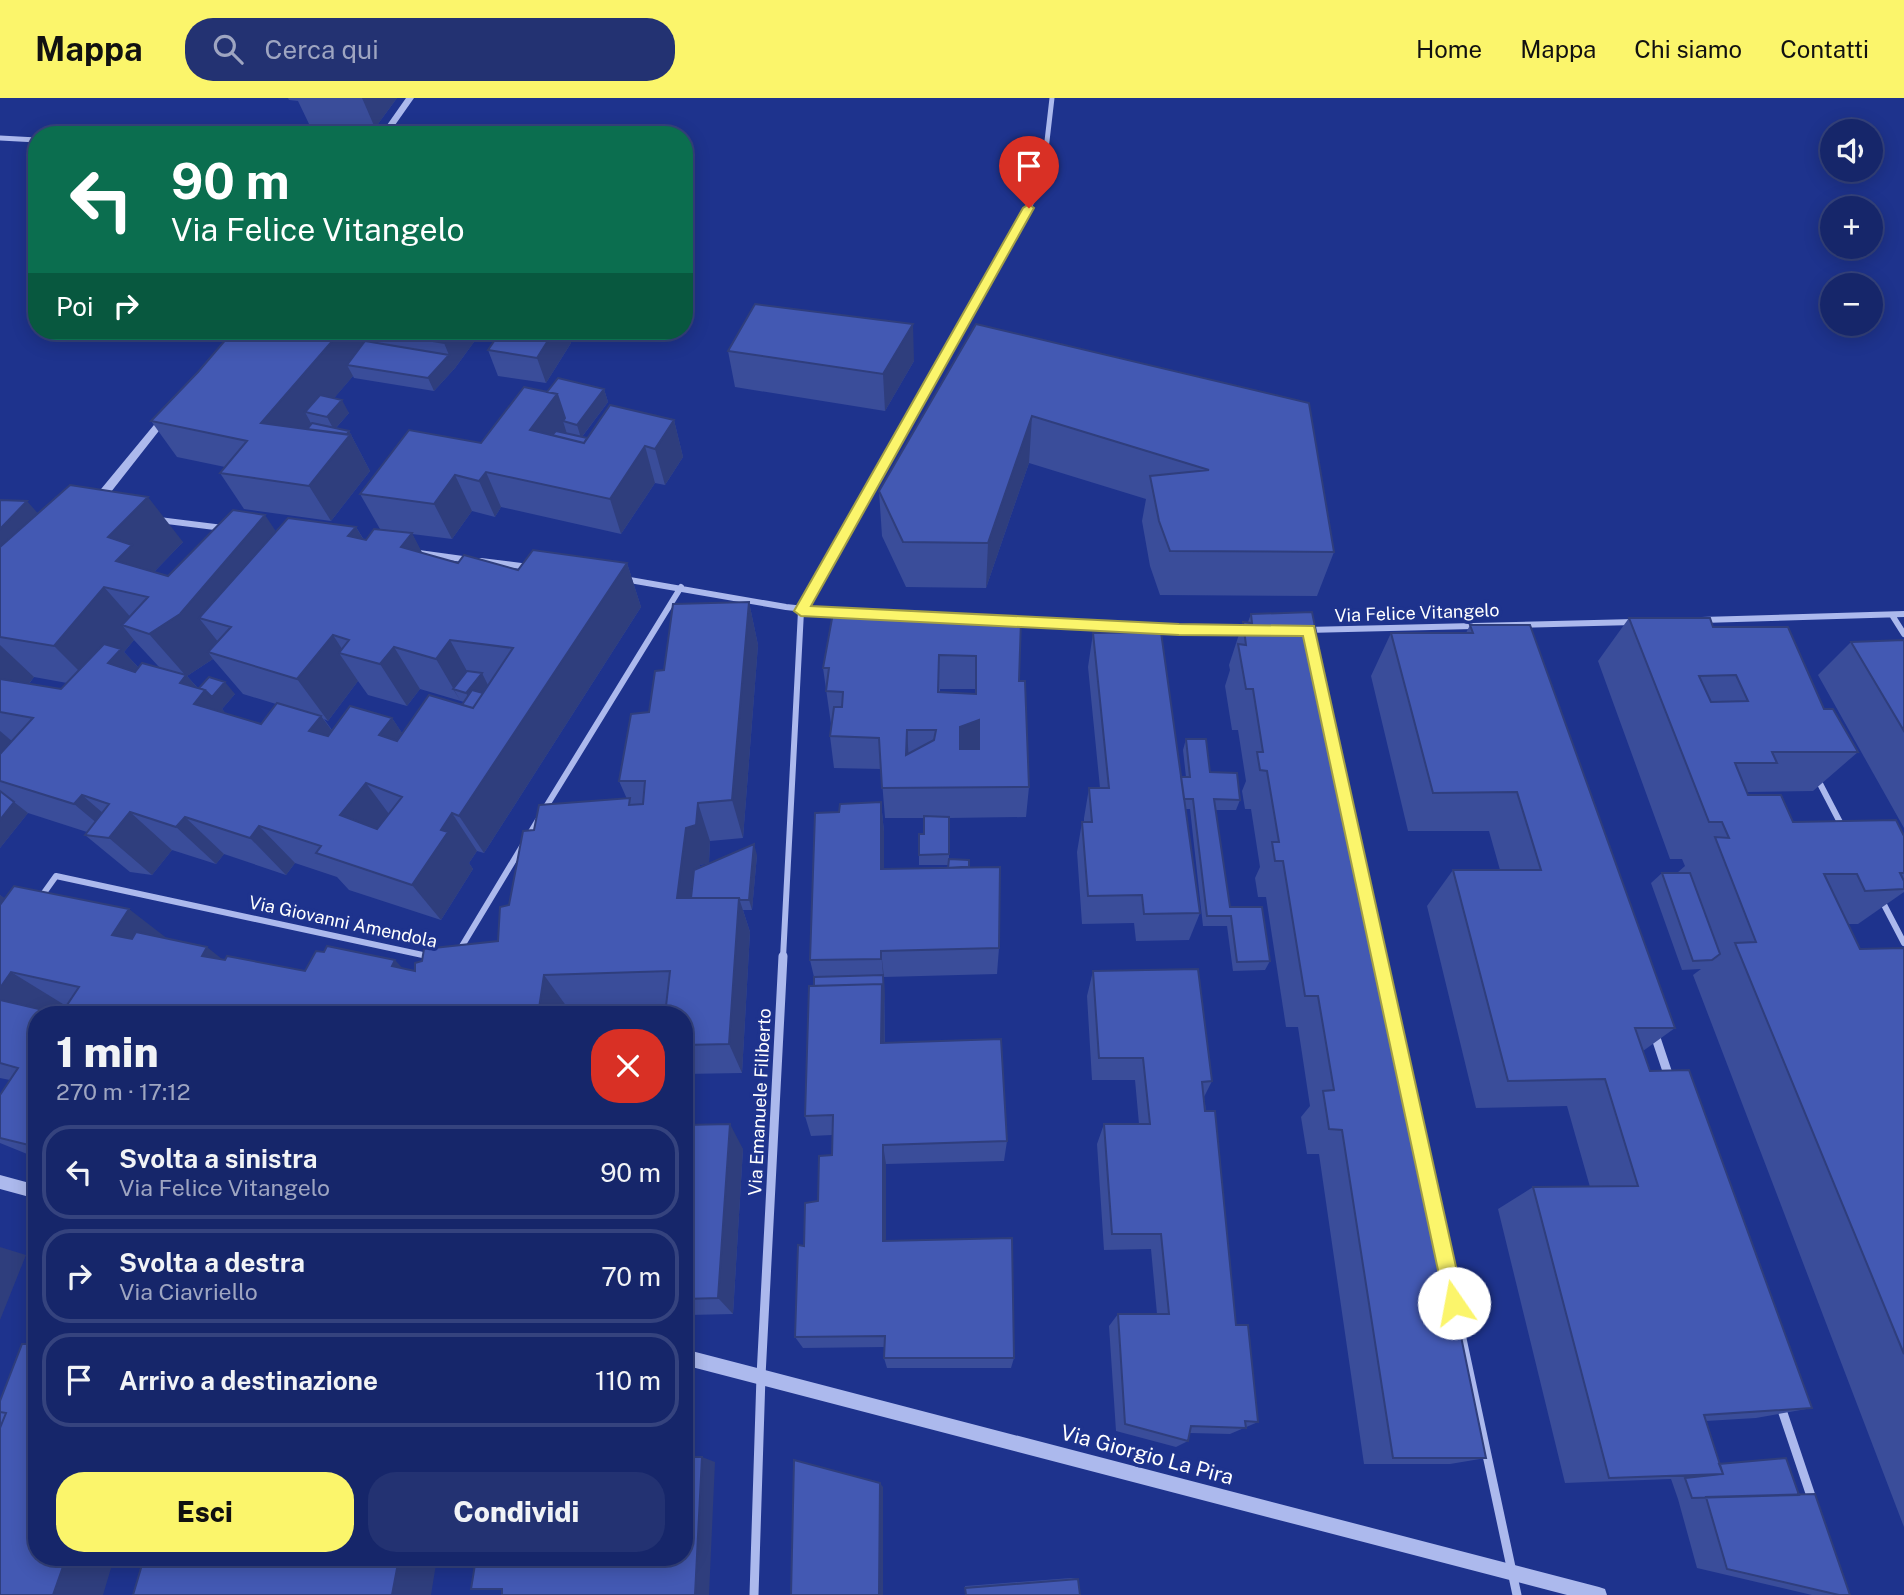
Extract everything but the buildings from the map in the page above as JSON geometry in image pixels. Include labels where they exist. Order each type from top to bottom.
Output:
[{"type":"street","points":[[390,126],[410,98]]},
{"type":"street","points":[[801,611],[1042,184],[1052,98]]},
{"type":"street","points":[[0,138],[28,140]]},
{"type":"street","points":[[90,511],[174,405]]},
{"type":"street","points":[[90,511],[104,513]]},
{"type":"street","points":[[145,518],[227,528]]},
{"type":"street","points":[[406,551],[543,569]]},
{"type":"street","points":[[612,578],[681,587],[801,611],[855,614]]},
{"type":"street","name":"Via Giovanni Amendola","points":[[452,961],[681,587]]},
{"type":"street","name":"Via Emanuele Filiberto","points":[[754,1595],[761,1376],[801,611]]},
{"type":"street","points":[[1692,620],[1904,614]]},
{"type":"street","points":[[1892,615],[1904,634]]},
{"type":"street","points":[[1732,619],[1739,631]]},
{"type":"street","points":[[1004,621],[1257,630]]},
{"type":"street","name":"Via Felice Vitangelo","points":[[1296,630],[1638,621]]},
{"type":"street","points":[[1516,624],[1520,638]]},
{"type":"street","points":[[1309,630],[1312,644]]},
{"type":"street","points":[[1809,763],[1847,835]]},
{"type":"street","name":"Via Giovanni Amendola","points":[[32,909],[56,876],[439,958]]},
{"type":"street","points":[[1872,883],[1904,943]]},
{"type":"street","points":[[1649,1018],[1672,1083]]},
{"type":"street","points":[[0,1182],[28,1190]]},
{"type":"street","points":[[1442,1244],[1517,1595]]},
{"type":"street","name":"Via Giorgio La Pira","points":[[693,1359],[1599,1595]]},
{"type":"street","points":[[1778,1398],[1818,1516]]},
{"type":"route","points":[[1029,208],[801,611],[1179,629],[1309,630],[1454,1303]]}]
